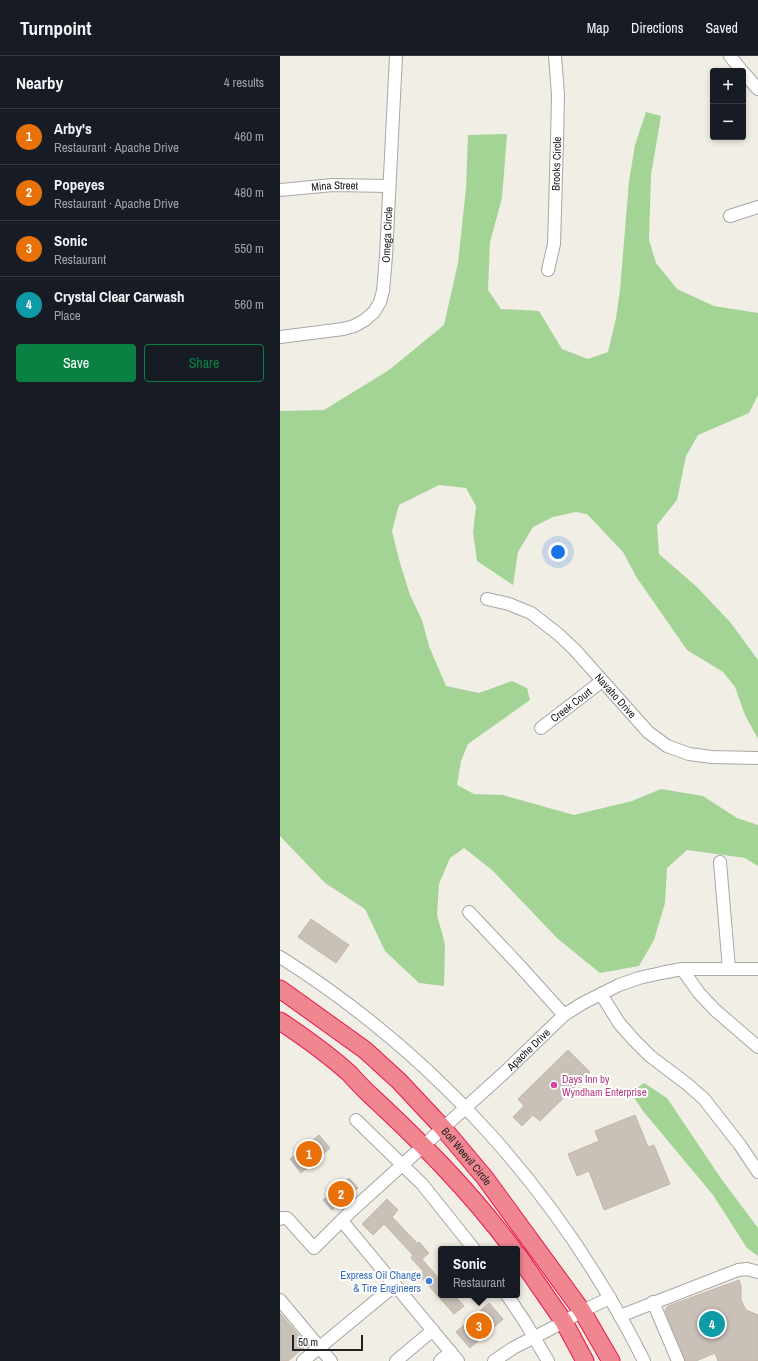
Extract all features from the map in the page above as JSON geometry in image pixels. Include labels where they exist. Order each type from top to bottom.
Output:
[{"type":"highway","name":"Boll Weevil Circle","points":[[280,989],[365,1050],[399,1081],[443,1128],[485,1178],[582,1311],[611,1361]]},
{"type":"highway","name":"Boll Weevil Circle","points":[[280,1021],[323,1052],[344,1070],[424,1145],[492,1221],[511,1246]]},
{"type":"highway","points":[[520,1258],[564,1322],[585,1361]]},
{"type":"street","name":"Omega Circle","points":[[280,337],[343,330],[365,320],[374,312],[380,302],[383,290],[386,256],[396,56]]},
{"type":"street","name":"Brooks Circle","points":[[548,270],[554,244],[558,95],[555,56]]},
{"type":"street","points":[[730,56],[740,68]]},
{"type":"street","points":[[746,75],[758,89]]},
{"type":"street","name":"Mina Street","points":[[280,190],[332,185],[390,186]]},
{"type":"street","points":[[730,216],[758,207]]},
{"type":"street","name":"Navaho Drive","points":[[487,598],[509,604],[531,613],[558,634],[575,650],[648,732],[667,746],[689,754],[712,757],[758,758]]},
{"type":"street","name":"Creek Court","points":[[541,728],[602,681]]},
{"type":"street","points":[[720,862],[729,969]]},
{"type":"street","points":[[469,912],[564,1015]]},
{"type":"street","points":[[280,957],[335,995],[389,1038],[466,1107],[504,1149],[554,1212],[610,1298],[644,1361]]},
{"type":"street","points":[[682,969],[699,993],[715,1010],[758,1047]]},
{"type":"street","name":"Apache Drive","points":[[280,1219],[287,1218],[314,1248],[349,1213],[466,1107],[564,1015],[583,1003],[618,985],[639,978],[682,969],[758,969]]},
{"type":"street","points":[[602,994],[619,1023],[634,1040],[650,1056],[704,1099],[740,1144],[758,1172]]},
{"type":"street","points":[[356,1120],[422,1184],[472,1246]]},
{"type":"street","points":[[342,1221],[454,1356],[440,1361]]},
{"type":"street","points":[[620,1316],[738,1270],[748,1269],[758,1272]]},
{"type":"street","points":[[303,1361],[395,1285]]},
{"type":"street","points":[[510,1298],[548,1361]]},
{"type":"street","points":[[494,1361],[513,1348],[535,1338],[582,1311],[610,1298]]},
{"type":"street","points":[[280,1300],[331,1361]]},
{"type":"street","points":[[653,1302],[678,1361]]},
{"type":"street","points":[[396,1361],[433,1330]]},
{"type":"green space","points":[[646,112],[661,116],[651,175],[649,240],[656,263],[677,289],[714,306],[758,313],[758,395],[749,413],[698,435],[686,456],[677,500],[657,525],[659,554],[697,587],[730,622],[758,660],[758,739],[745,715],[735,687],[723,672],[687,650],[637,578],[623,552],[587,514],[576,512],[553,517],[533,527],[518,552],[513,585],[477,561],[473,532],[476,506],[466,488],[439,485],[399,505],[392,531],[410,595],[422,620],[429,646],[446,686],[479,693],[512,681],[527,688],[530,700],[468,744],[461,761],[457,785],[474,794],[503,795],[574,815],[632,801],[661,789],[703,796],[737,818],[758,825],[758,866],[745,858],[687,850],[667,868],[665,903],[654,940],[639,966],[600,973],[558,939],[492,870],[464,848],[450,858],[439,884],[437,915],[445,944],[444,986],[419,983],[385,951],[365,909],[325,883],[280,836],[280,411],[324,410],[389,370],[444,325],[458,263],[466,188],[468,135],[507,134],[502,198],[490,242],[488,290],[501,309],[539,311],[562,349],[588,359],[608,352],[616,318],[620,290],[629,181],[635,145]]},
{"type":"green space","points":[[644,1083],[667,1098],[720,1177],[758,1228],[758,1256],[747,1248],[713,1195],[643,1111],[631,1093]]},
{"type":"building","points":[[311,919],[349,945],[336,963],[298,937]]},
{"type":"building","name":"Days Inn by Wyndham Enterprise","points":[[568,1050],[590,1072],[540,1121],[533,1115],[522,1126],[513,1117],[524,1106],[518,1099]]},
{"type":"building","points":[[635,1115],[648,1147],[654,1145],[670,1184],[604,1210],[589,1171],[577,1176],[568,1154],[599,1141],[595,1131]]},
{"type":"building","points":[[319,1135],[330,1148],[301,1173],[290,1159]]},
{"type":"building","points":[[349,1178],[358,1188],[332,1210],[323,1200]]},
{"type":"building","points":[[387,1199],[398,1210],[392,1217],[418,1244],[419,1242],[429,1253],[422,1259],[438,1278],[438,1296],[419,1275],[423,1271],[411,1258],[413,1255],[384,1224],[373,1235],[362,1224]]},
{"type":"building","points":[[739,1280],[741,1286],[741,1300],[746,1310],[758,1315],[758,1361],[718,1361],[715,1353],[696,1361],[685,1361],[665,1310],[668,1306]]},
{"type":"building","points":[[440,1298],[457,1298],[464,1306],[454,1314]]},
{"type":"building","points":[[489,1303],[503,1319],[470,1348],[456,1332]]},
{"type":"building","points":[[280,1313],[307,1345],[288,1361],[280,1361]]},
{"type":"place","name":"Days Inn by Wyndham Enterprise","points":[[554,1085]]},
{"type":"place","name":"Arby's","points":[[309,1154]]},
{"type":"place","name":"Popeyes","points":[[341,1194]]},
{"type":"place","name":"Express Oil Change & Tire Engineers","points":[[429,1281]]},
{"type":"place","name":"Crystal Clear Carwash","points":[[712,1324]]},
{"type":"place","name":"Sonic","points":[[479,1326]]}]
